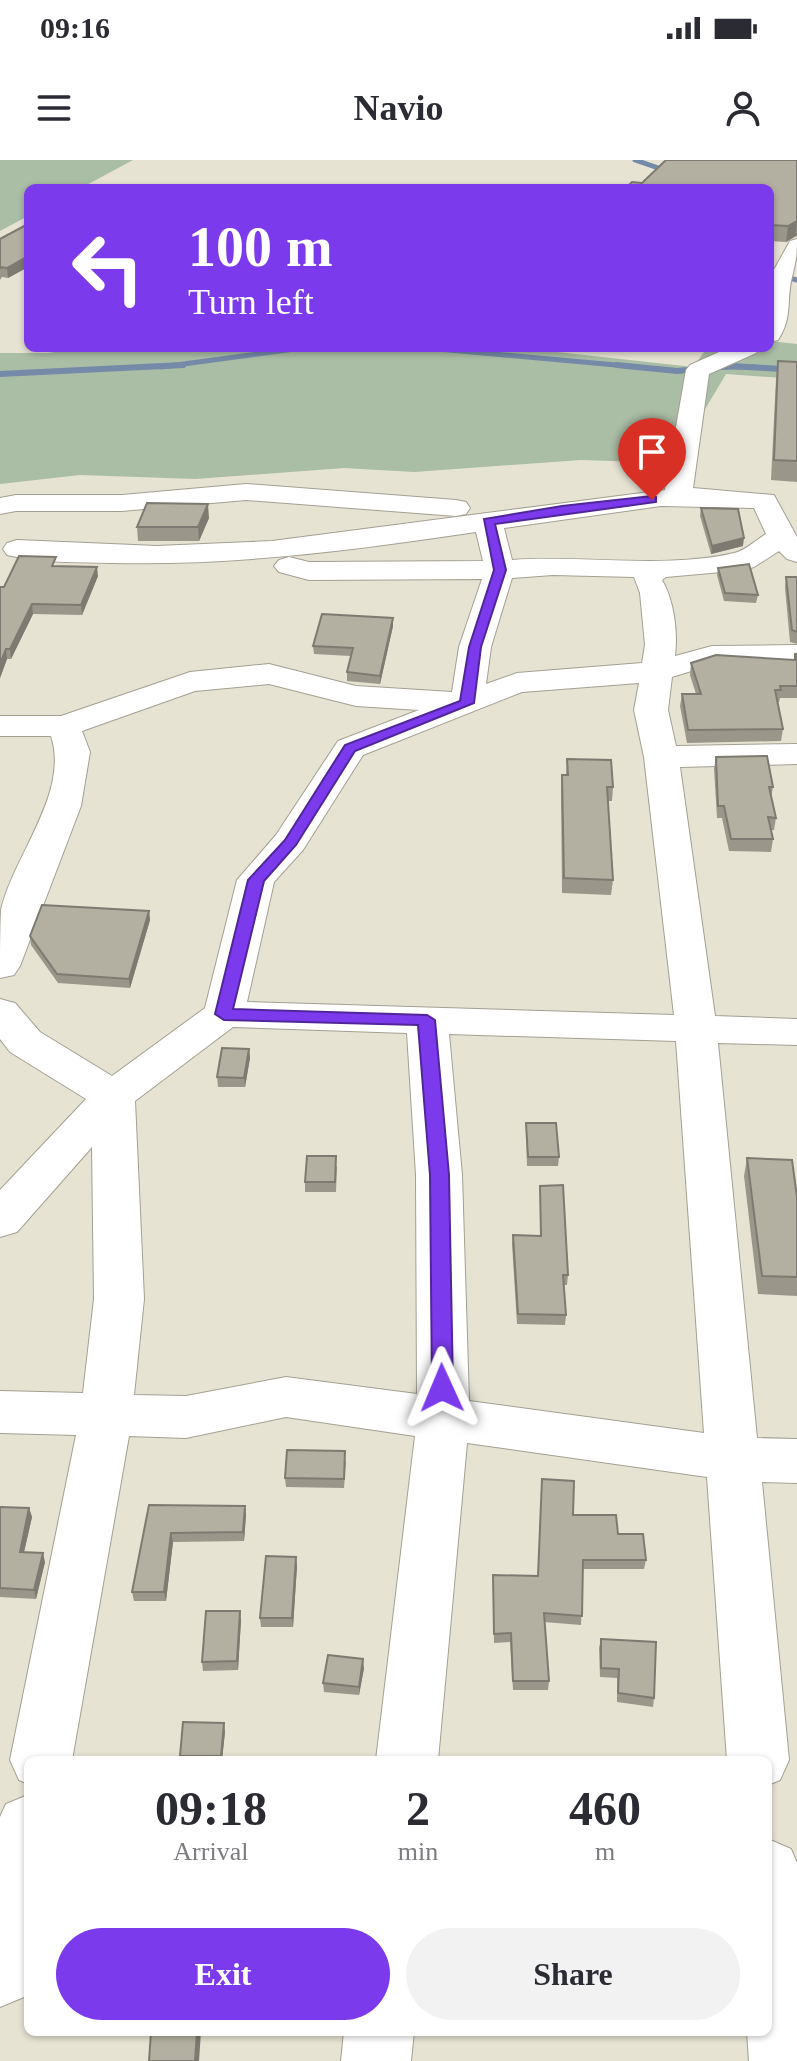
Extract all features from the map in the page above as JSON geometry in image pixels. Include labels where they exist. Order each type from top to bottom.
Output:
[{"type":"street","points":[[774,325],[779,313],[781,277],[797,245]]},
{"type":"street","points":[[678,496],[698,370],[739,352]]},
{"type":"street","points":[[0,506],[122,503],[246,492],[501,512],[523,510],[605,487]]},
{"type":"street","points":[[17,549],[150,554],[241,552],[488,522],[562,509],[678,496],[722,495],[764,501],[789,545],[744,561],[657,569],[553,566],[500,570],[309,571],[241,552]]},
{"type":"street","points":[[467,703],[475,647],[500,570],[488,522]]},
{"type":"street","points":[[657,569],[647,579],[655,593],[661,645],[651,710],[661,757],[696,1027],[758,1756]]},
{"type":"street","points":[[224,1014],[256,880],[290,842],[350,748],[517,683],[655,672],[712,655],[797,654]]},
{"type":"street","points":[[0,726],[64,726],[190,682],[269,674],[356,696],[467,703]]},
{"type":"street","points":[[0,966],[63,806],[73,752],[64,726]]},
{"type":"street","points":[[661,757],[797,754]]},
{"type":"street","points":[[0,1012],[25,1042],[113,1096]]},
{"type":"street","points":[[0,1220],[113,1096],[224,1014],[797,1032]]},
{"type":"street","points":[[407,1756],[443,1419],[439,1175],[427,1020]]},
{"type":"street","points":[[42,1756],[106,1417],[119,1299],[113,1096]]},
{"type":"street","points":[[0,1412],[186,1417],[286,1397],[732,1459],[797,1461]]},
{"type":"street","points":[[0,1973],[24,1847]]},
{"type":"street","points":[[772,1918],[784,2061]]},
{"type":"street","points":[[376,2061],[379,2036]]},
{"type":"green space","points":[[0,160],[133,160],[88,184],[24,184],[24,218],[0,231]]},
{"type":"green space","points":[[774,341],[797,344],[797,379],[726,374],[673,463],[581,460],[414,472],[344,468],[195,479],[80,475],[0,484],[0,353],[557,352],[693,367],[704,352],[774,352]]},
{"type":"building","points":[[666,160],[797,160],[797,221],[788,226],[774,225],[774,184],[630,184],[642,183]]},
{"type":"building","points":[[24,226],[24,258],[0,269],[0,239]]},
{"type":"building","points":[[778,361],[797,362],[797,461],[774,460]]},
{"type":"building","points":[[147,503],[208,504],[198,527],[137,527]]},
{"type":"building","points":[[701,508],[738,509],[744,538],[712,546]]},
{"type":"building","points":[[19,556],[56,557],[52,566],[97,567],[81,605],[32,604],[0,664],[0,587],[4,587]]},
{"type":"building","points":[[749,564],[758,595],[725,593],[718,568]]},
{"type":"building","points":[[786,577],[797,577],[797,632],[792,630]]},
{"type":"building","points":[[322,614],[393,618],[380,676],[347,672],[353,648],[313,646]]},
{"type":"building","points":[[795,654],[797,686],[780,686],[781,690],[775,690],[783,729],[688,730],[682,694],[701,694],[691,663],[716,655],[795,660]]},
{"type":"building","points":[[767,756],[773,787],[769,787],[776,818],[768,817],[773,839],[731,839],[724,806],[718,806],[716,757]]},
{"type":"building","points":[[567,759],[611,760],[613,787],[607,787],[613,880],[564,878],[562,775],[568,775]]},
{"type":"building","points":[[42,905],[149,911],[129,979],[57,974],[30,936]]},
{"type":"building","points":[[222,1048],[249,1049],[244,1078],[217,1077]]},
{"type":"building","points":[[526,1123],[556,1123],[559,1157],[528,1157]]},
{"type":"building","points":[[307,1156],[336,1156],[335,1182],[305,1182]]},
{"type":"building","points":[[747,1158],[792,1160],[797,1197],[797,1277],[762,1276]]},
{"type":"building","points":[[563,1185],[568,1275],[563,1275],[566,1315],[518,1314],[513,1235],[541,1236],[540,1186]]},
{"type":"building","points":[[287,1450],[345,1451],[344,1479],[285,1478]]},
{"type":"building","points":[[542,1479],[574,1481],[573,1515],[616,1515],[618,1534],[643,1534],[646,1560],[583,1560],[582,1616],[544,1613],[549,1681],[513,1681],[511,1633],[494,1634],[493,1575],[538,1576]]},
{"type":"building","points":[[149,1505],[245,1506],[243,1532],[171,1533],[164,1592],[132,1592]]},
{"type":"building","points":[[0,1507],[29,1508],[20,1552],[43,1553],[34,1590],[0,1588]]},
{"type":"building","points":[[266,1556],[296,1557],[292,1618],[260,1618]]},
{"type":"building","points":[[206,1611],[240,1611],[237,1661],[202,1662]]},
{"type":"building","points":[[601,1639],[656,1642],[654,1698],[618,1693],[619,1669],[601,1668]]},
{"type":"building","points":[[328,1655],[363,1659],[359,1687],[323,1683]]},
{"type":"building","points":[[183,1722],[224,1723],[221,1756],[180,1756]]},
{"type":"building","points":[[151,2036],[197,2036],[195,2061],[149,2061]]},
{"type":"waterway","points":[[635,160],[667,171]]},
{"type":"waterway","points":[[774,274],[797,280]]},
{"type":"waterway","points":[[172,366],[272,352]]},
{"type":"waterway","points":[[471,352],[628,366]]},
{"type":"waterway","points":[[172,366],[183,365]]},
{"type":"waterway","points":[[617,365],[628,366]]},
{"type":"waterway","points":[[0,374],[172,366]]},
{"type":"waterway","points":[[161,367],[172,366]]},
{"type":"waterway","points":[[628,366],[638,367]]},
{"type":"waterway","points":[[628,366],[677,371],[721,367]]},
{"type":"waterway","points":[[716,367],[721,367]]},
{"type":"waterway","points":[[721,367],[748,367]]},
{"type":"waterway","points":[[721,367],[748,367]]},
{"type":"waterway","points":[[748,367],[755,367]]},
{"type":"waterway","points":[[748,367],[797,370]]},
{"type":"route","points":[[442,1388],[439,1175],[427,1020],[224,1014],[256,880],[290,842],[350,748],[467,703],[475,647],[500,570],[488,522],[562,509],[652,500]]}]
